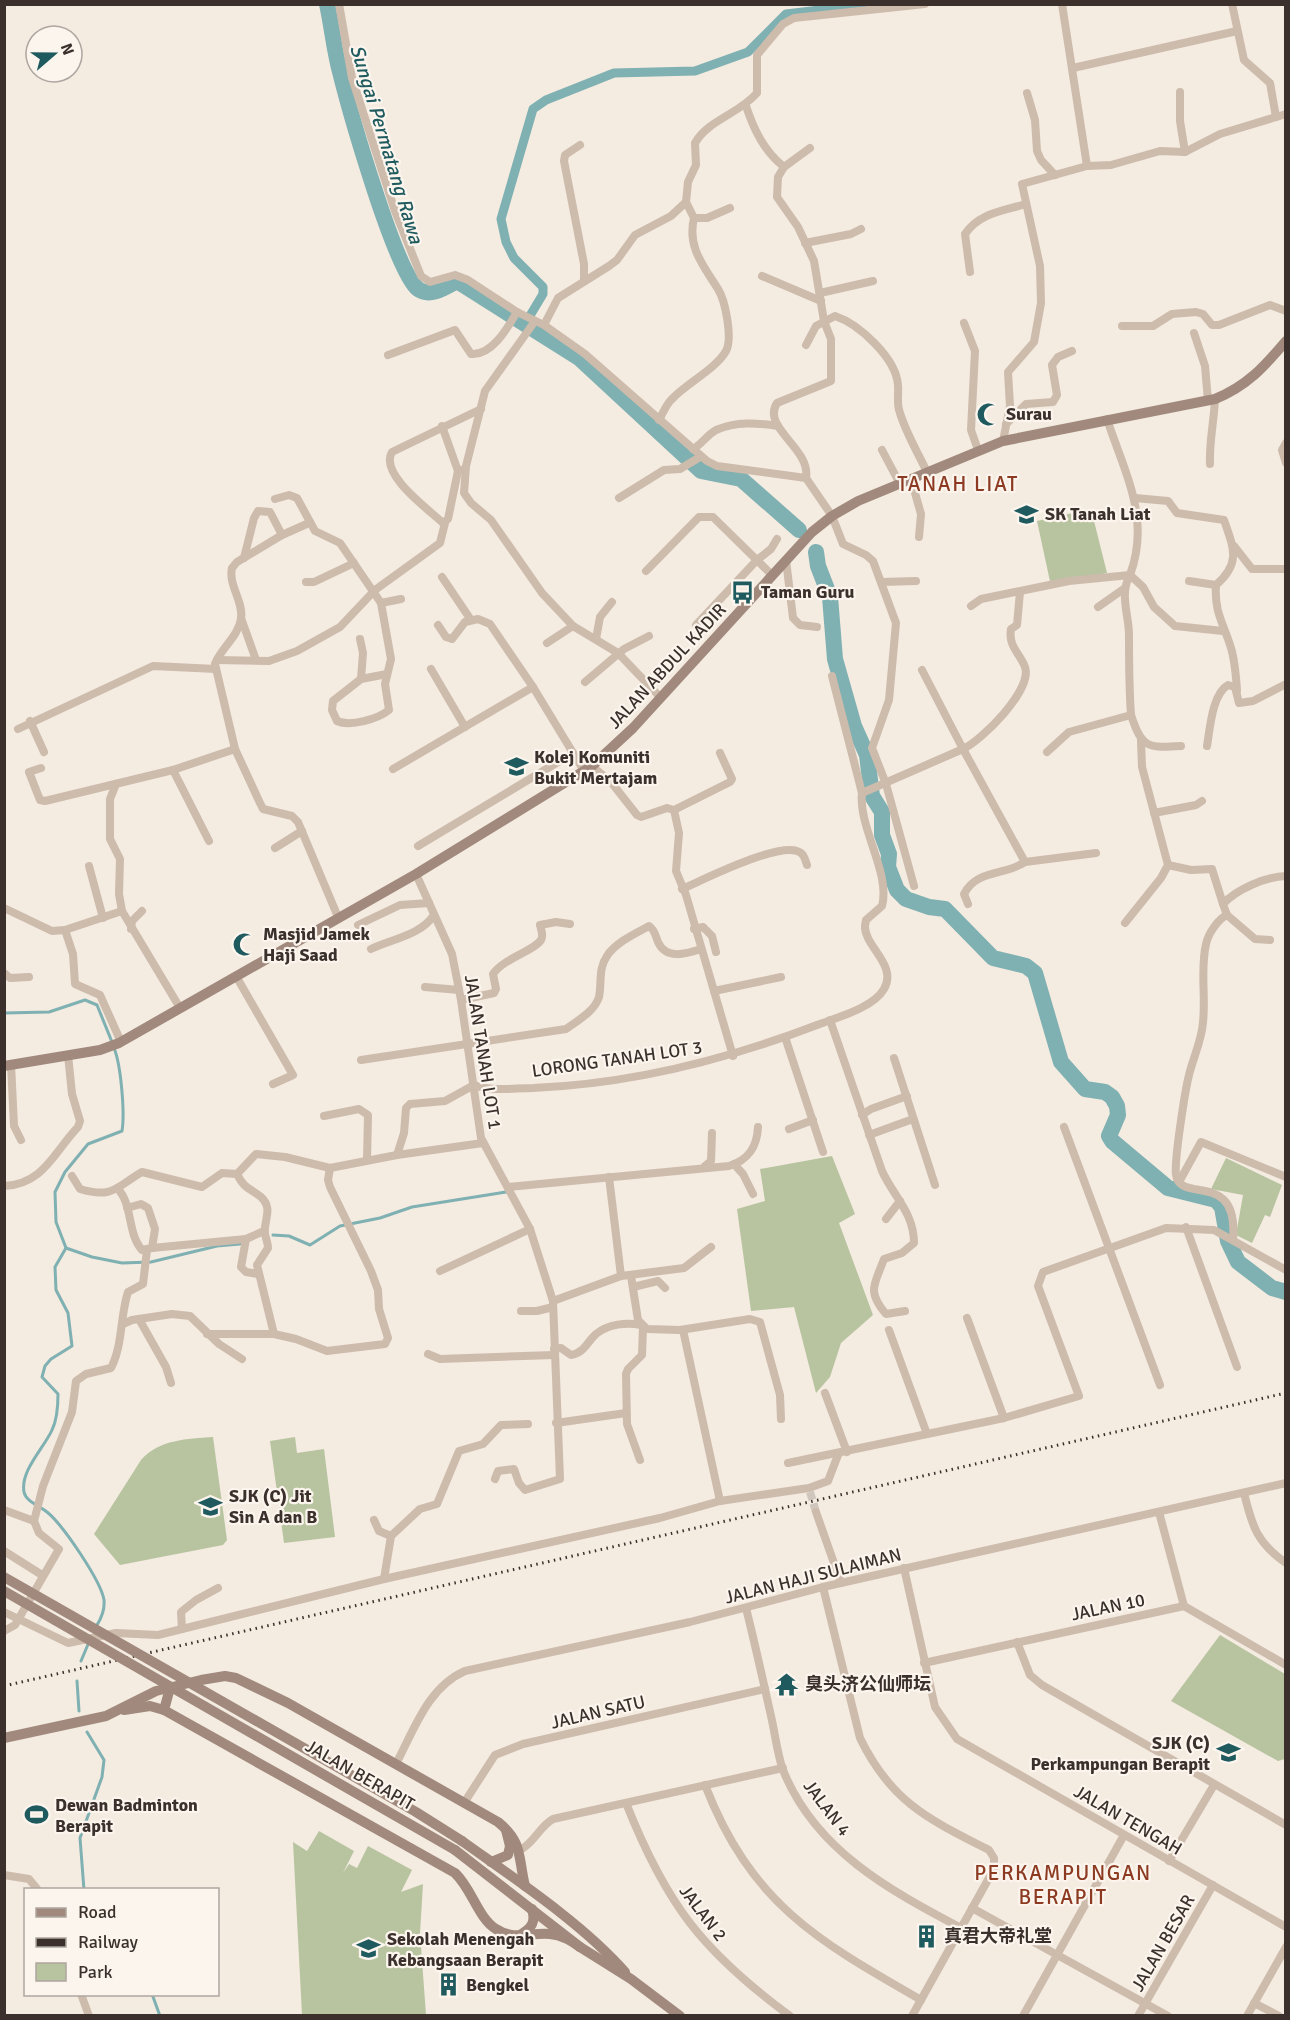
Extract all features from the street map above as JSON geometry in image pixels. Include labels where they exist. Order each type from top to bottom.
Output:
[{"type":"main road","name":"JALAN ABDUL KADIR","points":[[8,1065],[120,1043],[416,874],[588,768],[607,754],[661,698],[786,560],[832,516],[858,501],[1003,441],[1212,400],[1244,386],[1261,371],[1286,341]]},
{"type":"main road","points":[[4,1577],[396,1800],[459,1845],[491,1862],[525,1886],[608,1953],[631,1979]]},
{"type":"main road","name":"JALAN BERAPIT","points":[[4,1591],[459,1845],[580,1947],[631,1979],[680,2016]]},
{"type":"main road","points":[[4,1738],[94,1719],[117,1711],[156,1691],[225,1676],[236,1678],[288,1703],[505,1827],[512,1833],[520,1850],[525,1886]]},
{"type":"main road","points":[[164,1710],[170,1688]]},
{"type":"main road","points":[[117,1711],[150,1706],[164,1710],[455,1873],[467,1884],[489,1924],[505,1934],[561,1936],[580,1947]]},
{"type":"main road","points":[[491,1862],[508,1855],[510,1846],[505,1827]]},
{"type":"main road","points":[[517,1936],[531,1928],[534,1921],[532,1908]]},
{"type":"street","points":[[339,4],[352,78],[395,211],[421,276],[430,282],[455,275],[468,280],[517,312],[544,325],[585,354],[693,448],[695,459]]},
{"type":"street","points":[[659,420],[671,400],[723,355],[728,344],[727,322],[719,290],[704,271],[693,246],[694,218],[687,202],[687,182],[696,165],[695,142],[707,128],[746,106],[757,93],[757,56],[783,24],[794,18],[925,4]]},
{"type":"street","points":[[1062,4],[1087,166]]},
{"type":"street","points":[[1232,4],[1244,60],[1270,83],[1276,117]]},
{"type":"street","points":[[1073,68],[1237,31]]},
{"type":"street","points":[[1180,92],[1180,121],[1185,152]]},
{"type":"street","points":[[1027,93],[1035,120],[1037,151],[1041,160],[1055,175]]},
{"type":"street","points":[[746,106],[754,131],[773,158],[784,167]]},
{"type":"street","points":[[1003,441],[1010,406],[1008,372],[1034,342],[1041,303],[1040,266],[1022,184],[1087,166],[1111,165],[1160,151],[1185,152],[1220,134],[1286,114]]},
{"type":"street","points":[[580,145],[565,155],[564,161],[584,264],[584,281]]},
{"type":"street","points":[[810,148],[784,167],[778,177],[777,197],[814,261],[825,321],[831,339],[831,381],[777,402],[774,407],[778,426],[784,437],[803,456],[808,468],[807,478],[832,516],[843,544],[871,559],[882,582],[896,623],[889,700],[872,742],[882,785],[914,886]]},
{"type":"street","points":[[544,325],[558,298],[617,260],[635,235],[671,216],[687,202]]},
{"type":"street","points":[[970,272],[965,234],[972,224],[981,218],[1026,204]]},
{"type":"street","points":[[694,218],[707,218],[730,208]]},
{"type":"street","points":[[805,243],[851,234],[861,229]]},
{"type":"street","points":[[762,276],[821,297],[873,281]]},
{"type":"street","points":[[1122,326],[1153,326],[1172,314],[1196,312],[1203,314],[1212,325],[1219,325],[1270,305],[1286,311]]},
{"type":"street","points":[[388,355],[455,330],[471,354],[480,354],[496,342],[517,312]]},
{"type":"street","points":[[806,345],[816,326],[835,316],[866,336],[880,349],[892,367],[898,384],[897,403],[900,416],[927,472]]},
{"type":"street","points":[[217,660],[269,661],[282,658],[340,627],[374,592],[440,543],[489,384],[534,321]]},
{"type":"street","points":[[964,323],[975,351],[976,372],[971,409],[971,430],[978,450]]},
{"type":"street","points":[[1194,333],[1205,366],[1212,400],[1214,420],[1209,440],[1210,464]]},
{"type":"street","points":[[1005,425],[1026,404],[1053,402],[1057,395],[1052,365],[1058,357],[1072,351]]},
{"type":"street","points":[[445,523],[399,482],[391,468],[389,457],[392,452],[480,409]]},
{"type":"street","points":[[1107,419],[1134,498],[1140,528],[1137,556],[1125,588],[1131,714],[1141,741],[1142,767],[1168,865],[1161,878],[1125,923]]},
{"type":"street","points":[[693,448],[716,430],[750,422],[778,426]]},
{"type":"street","points":[[442,426],[462,470],[464,493],[471,503],[491,520],[542,593],[573,626],[618,653],[661,698]]},
{"type":"street","points":[[1286,443],[1282,450],[1286,463]]},
{"type":"street","points":[[882,450],[900,484]]},
{"type":"street","points":[[619,498],[664,470],[680,469],[695,459],[717,465],[807,478]]},
{"type":"street","points":[[911,479],[921,514],[920,537]]},
{"type":"street","points":[[275,499],[289,495],[297,498],[315,531],[340,543],[381,603],[391,659],[385,684],[389,705],[386,712],[352,723],[344,724],[337,721],[332,710],[333,701],[361,679],[387,674]]},
{"type":"street","points":[[1134,498],[1168,501],[1177,513],[1224,520],[1233,545],[1234,562],[1226,576],[1216,585]]},
{"type":"street","points":[[244,558],[254,518],[258,512],[270,512],[282,535]]},
{"type":"street","points":[[646,571],[699,517],[704,515],[713,517],[772,574]]},
{"type":"street","points":[[256,660],[241,618],[231,573],[237,562],[282,535],[309,523]]},
{"type":"street","points":[[696,625],[757,560],[771,549],[777,539]]},
{"type":"street","points":[[1233,545],[1252,569],[1286,569]]},
{"type":"street","points":[[786,560],[793,618],[800,625],[817,627]]},
{"type":"street","points":[[306,582],[314,582],[354,563]]},
{"type":"street","points":[[971,606],[981,599],[1069,581],[1130,575]]},
{"type":"street","points":[[1130,575],[1143,588],[1154,607],[1175,626],[1223,631]]},
{"type":"street","points":[[442,577],[471,620]]},
{"type":"street","points":[[882,582],[916,581]]},
{"type":"street","points":[[1189,581],[1216,585]]},
{"type":"street","points":[[1216,585],[1218,618],[1231,647],[1239,703],[1248,703],[1286,684]]},
{"type":"street","points":[[1098,607],[1125,588]]},
{"type":"street","points":[[865,791],[978,742],[985,732],[1000,721],[1025,676],[1025,668],[1013,648],[1010,636],[1011,629],[1017,625],[1020,592]]},
{"type":"street","points":[[381,603],[401,599]]},
{"type":"street","points":[[596,639],[600,617],[612,602]]},
{"type":"street","points":[[241,618],[236,634],[217,660],[216,669],[235,749],[263,809],[292,816],[302,831],[338,917]]},
{"type":"street","points":[[438,625],[446,637],[452,639],[458,636],[465,622],[471,620],[490,624],[534,687],[573,753],[588,768],[611,782],[640,817],[667,808],[674,810],[730,782],[732,778],[720,753]]},
{"type":"street","points":[[547,643],[573,626]]},
{"type":"street","points":[[585,681],[618,653],[649,636]]},
{"type":"street","points":[[360,639],[363,653],[361,679]]},
{"type":"street","points":[[18,729],[30,721],[153,666],[216,669]]},
{"type":"street","points":[[431,669],[465,727]]},
{"type":"street","points":[[922,670],[1025,862]]},
{"type":"street","name":"LORONG TANAH LOT 3","points":[[474,1085],[486,1089],[555,1087],[683,1069],[733,1056],[830,1020],[876,1000],[886,987],[887,981],[881,956],[865,931],[866,920],[882,906],[884,900],[865,791],[832,676]]},
{"type":"street","points":[[1207,746],[1216,704],[1223,688],[1228,685],[1237,690]]},
{"type":"street","points":[[393,769],[534,687]]},
{"type":"street","points":[[1047,752],[1069,732],[1131,714]]},
{"type":"street","points":[[30,721],[44,752]]},
{"type":"street","points":[[1141,741],[1152,747],[1181,746]]},
{"type":"street","points":[[41,768],[29,772],[40,800],[173,770],[235,749]]},
{"type":"street","points":[[418,846],[573,753]]},
{"type":"street","points":[[173,770],[209,842]]},
{"type":"street","points":[[116,784],[110,799],[110,839],[120,859],[119,894],[122,911],[180,1008]]},
{"type":"street","points":[[1154,813],[1196,805],[1202,801]]},
{"type":"street","points":[[674,810],[679,833],[676,871],[733,1056]]},
{"type":"street","points":[[275,848],[302,831]]},
{"type":"street","points":[[682,889],[734,865],[785,850],[798,851],[805,856],[807,865]]},
{"type":"street","points":[[968,904],[964,894],[981,876],[1015,869],[1025,862],[1096,853]]},
{"type":"street","points":[[1168,865],[1191,870],[1212,869],[1227,915],[1255,939],[1270,940]]},
{"type":"street","points":[[88,866],[103,918]]},
{"type":"street","name":"JALAN TANAH LOT 1","points":[[416,874],[452,954],[483,1143],[530,1229],[553,1304],[560,1479],[525,1490],[519,1483],[514,1469],[498,1471],[495,1479]]},
{"type":"street","points":[[1223,904],[1230,897],[1272,877],[1286,876]]},
{"type":"street","points":[[358,925],[400,905],[429,903]]},
{"type":"street","points":[[4,908],[23,914],[52,931],[65,930],[122,911]]},
{"type":"street","points":[[131,929],[132,921],[142,911]]},
{"type":"street","points":[[371,949],[429,923],[434,915]]},
{"type":"street","points":[[1227,915],[1220,918],[1206,941],[1203,970],[1203,1024],[1188,1077],[1175,1174],[1183,1186],[1218,1195],[1227,1201],[1235,1221],[1233,1240]]},
{"type":"street","points":[[461,1000],[494,993],[496,989],[493,974],[504,962],[540,942],[543,935],[540,925],[556,922],[570,924]]},
{"type":"street","points":[[361,1060],[467,1043],[557,1032],[587,1014],[599,998],[600,972],[612,949],[648,926],[664,950],[673,954],[685,954],[700,949]]},
{"type":"street","points":[[694,929],[703,927],[709,931],[716,952]]},
{"type":"street","points":[[65,930],[73,954],[75,984],[100,995],[120,1043]]},
{"type":"street","points":[[4,973],[10,978],[29,977]]},
{"type":"street","points":[[236,976],[293,1076],[273,1084]]},
{"type":"street","points":[[714,991],[781,977]]},
{"type":"street","points":[[425,987],[459,990]]},
{"type":"street","points":[[830,1020],[882,1171],[891,1191],[900,1201],[914,1227],[914,1243],[902,1253],[884,1259],[874,1279],[873,1291],[877,1304],[886,1314],[905,1311]]},
{"type":"street","points":[[785,1037],[823,1152]]},
{"type":"street","points":[[4,1186],[27,1183],[51,1161],[78,1127],[80,1121],[72,1094],[68,1055]]},
{"type":"street","points":[[894,1058],[935,1185]]},
{"type":"street","points":[[8,1065],[14,1126],[21,1140]]},
{"type":"street","points":[[397,1155],[404,1133],[407,1106],[446,1101],[474,1085]]},
{"type":"street","points":[[862,1115],[871,1109],[907,1096]]},
{"type":"street","points":[[324,1116],[359,1109],[368,1115],[367,1160]]},
{"type":"street","points":[[869,1135],[913,1119]]},
{"type":"street","points":[[789,1129],[813,1120]]},
{"type":"street","points":[[508,1187],[734,1164],[740,1162],[755,1148],[758,1127]]},
{"type":"street","points":[[1064,1127],[1160,1385]]},
{"type":"street","points":[[705,1166],[711,1161],[712,1133]]},
{"type":"street","points":[[1179,1182],[1201,1142],[1286,1178]]},
{"type":"street","points":[[237,1174],[256,1154],[285,1157],[330,1168],[397,1155],[483,1143]]},
{"type":"street","points":[[734,1164],[743,1174],[753,1194]]},
{"type":"street","points":[[207,1334],[274,1334],[296,1339],[327,1352],[385,1344],[388,1338],[379,1309],[378,1290],[330,1187],[328,1176],[330,1168]]},
{"type":"street","points":[[72,1176],[80,1189],[111,1192],[142,1172],[202,1187],[222,1173],[237,1174]]},
{"type":"street","points":[[237,1174],[244,1189],[261,1198],[267,1205],[267,1226],[264,1232],[268,1248],[257,1265],[274,1334]]},
{"type":"street","points":[[609,1177],[621,1276]]},
{"type":"street","points":[[118,1189],[124,1195],[138,1246],[142,1250],[149,1252],[246,1239],[264,1232]]},
{"type":"street","points":[[886,1219],[900,1201]]},
{"type":"street","points":[[4,1631],[13,1628],[59,1549],[39,1533],[34,1521],[72,1412],[76,1381],[86,1374],[111,1368],[123,1324],[128,1292],[142,1284],[149,1252],[156,1235],[148,1208],[141,1204],[127,1208]]},
{"type":"street","points":[[1186,1227],[1237,1367]]},
{"type":"street","points":[[788,1463],[837,1455],[1004,1418],[1079,1396],[1038,1286],[1043,1272],[1166,1228],[1186,1227],[1214,1230],[1286,1270]]},
{"type":"street","points":[[440,1271],[530,1229]]},
{"type":"street","points":[[246,1239],[241,1268],[246,1272],[258,1274]]},
{"type":"street","points":[[521,1311],[537,1311],[621,1276],[684,1268],[711,1247]]},
{"type":"street","points":[[631,1276],[642,1326],[642,1355],[626,1374],[626,1413],[640,1460]]},
{"type":"street","points":[[633,1287],[658,1281],[665,1287]]},
{"type":"street","points":[[123,1324],[139,1319],[181,1314],[190,1316],[207,1334],[242,1359]]},
{"type":"street","points":[[967,1318],[1004,1418]]},
{"type":"street","points":[[139,1319],[166,1366],[171,1383]]},
{"type":"street","points":[[428,1354],[440,1359],[554,1352],[561,1348],[571,1355],[578,1354],[597,1333],[619,1324],[658,1330],[683,1330],[750,1319],[760,1322],[780,1395],[781,1419]]},
{"type":"street","points":[[683,1330],[720,1501]]},
{"type":"street","points":[[889,1330],[927,1434]]},
{"type":"street","points":[[825,1393],[847,1452]]},
{"type":"street","points":[[556,1423],[626,1413]]},
{"type":"street","points":[[384,1579],[391,1536],[420,1509],[437,1504],[459,1450],[483,1444],[501,1425],[528,1424]]},
{"type":"street","points":[[4,1612],[68,1643],[116,1633],[158,1635],[384,1579],[660,1518],[720,1501],[809,1490],[828,1480],[837,1455]]},
{"type":"street","name":"JALAN HAJI SULAIMAN","points":[[396,1764],[435,1692],[451,1677],[465,1671],[746,1608],[904,1568],[1286,1483]]},
{"type":"street","points":[[1244,1493],[1261,1544],[1286,1563]]},
{"type":"street","points":[[4,1510],[34,1521]]},
{"type":"street","points":[[816,1512],[841,1583]]},
{"type":"street","points":[[1159,1512],[1184,1606],[1286,1665]]},
{"type":"street","points":[[374,1520],[378,1531],[391,1536]]},
{"type":"street","points":[[4,1551],[42,1575]]},
{"type":"street","name":"JALAN TENGAH","points":[[904,1568],[935,1707],[957,1739],[1286,1927]]},
{"type":"street","points":[[823,1587],[860,1738],[871,1761],[884,1781],[902,1798],[926,1816],[989,1850],[994,1858],[994,1869],[912,2016]]},
{"type":"street","points":[[182,1629],[181,1612],[196,1600],[218,1588]]},
{"type":"street","name":"JALAN 10","points":[[924,1663],[1184,1606]]},
{"type":"street","name":"JALAN 4","points":[[746,1608],[783,1768],[794,1793],[810,1818],[849,1860],[890,1890],[961,1928]]},
{"type":"street","points":[[1017,1642],[1030,1675],[1042,1685],[1286,1825]]},
{"type":"street","name":"JALAN SATU","points":[[464,1803],[495,1755],[523,1744],[765,1689]]},
{"type":"street","points":[[520,1850],[530,1845],[546,1823],[553,1819],[783,1768]]},
{"type":"street","points":[[705,1785],[728,1839],[774,1900],[796,1922],[847,1958],[921,2000]]},
{"type":"street","points":[[1169,1861],[1214,1785]]},
{"type":"street","name":"JALAN 2","points":[[626,1803],[656,1872],[674,1903],[705,1944],[755,1990],[790,2016]]},
{"type":"street","points":[[1023,2016],[1124,1835]]},
{"type":"street","points":[[4,1875],[29,1879],[36,1888]]},
{"type":"street","name":"JALAN BESAR","points":[[1138,2016],[1213,1885]]},
{"type":"street","points":[[972,1908],[1168,2016]]},
{"type":"street","points":[[1247,2016],[1286,1947]]},
{"type":"street","points":[[81,1996],[89,2016]]},
{"type":"street","points":[[1254,2003],[1279,2016]]},
{"type":"green space","points":[[1091,509],[1107,573],[1051,586],[1037,521]]},
{"type":"green space","points":[[832,1156],[855,1214],[839,1223],[873,1315],[841,1343],[830,1377],[816,1393],[794,1307],[751,1311],[737,1209],[765,1201],[760,1169]]},
{"type":"green space","points":[[1226,1158],[1282,1185],[1270,1217],[1265,1215],[1252,1243],[1236,1235],[1243,1195],[1211,1189]]},
{"type":"green space","points":[[213,1437],[227,1540],[223,1545],[120,1565],[94,1534],[141,1460],[148,1453],[174,1441]]},
{"type":"green space","points":[[295,1437],[297,1453],[324,1449],[335,1537],[284,1543],[270,1441]]},
{"type":"green space","points":[[1220,1635],[1285,1674],[1285,1759],[1278,1761],[1171,1701]]},
{"type":"green space","name":"Sekolah Menengah Kebangsaan Berapit","points":[[319,1831],[354,1851],[343,1873],[349,1864],[357,1868],[368,1846],[412,1870],[401,1892],[423,1884],[420,1933],[426,2015],[302,2015],[293,1842],[307,1851]]},
{"type":"waterway","name":"Sungai Permatang Rawa","points":[[327,4],[340,72],[374,187],[397,253],[408,276],[418,289],[433,292],[457,281],[579,358],[701,471],[741,479],[799,530]]},
{"type":"waterway","points":[[525,324],[543,294],[543,287],[514,258],[506,242],[501,219],[533,109],[546,100],[614,73],[695,71],[748,52],[786,14],[870,4]]},
{"type":"waterway","name":"Sungai Permatang Rawa","points":[[816,552],[818,566],[830,597],[835,659],[854,726],[867,755],[872,796],[882,812],[882,835],[889,854],[888,867],[897,890],[906,899],[929,907],[945,909],[993,958],[1026,966],[1035,973],[1061,1062],[1085,1089],[1105,1092],[1112,1097],[1117,1106],[1118,1115],[1109,1136],[1112,1141],[1168,1188],[1216,1200],[1222,1207],[1228,1241],[1238,1262],[1272,1288],[1286,1292]]},
{"type":"waterway","points":[[4,1013],[49,1012],[85,1000],[97,1005],[112,1042]]},
{"type":"waterway","points":[[66,1248],[56,1222],[55,1192],[65,1172],[88,1144],[122,1131],[122,1089],[114,1048]]},
{"type":"waterway","points":[[273,1235],[289,1236],[310,1245],[340,1226],[380,1218],[412,1207],[506,1192]]},
{"type":"waterway","points":[[97,1625],[103,1613],[104,1600],[96,1580],[54,1519],[27,1498],[24,1492],[29,1468],[52,1430],[57,1413],[58,1394],[42,1377],[45,1366],[51,1359],[72,1346],[68,1313],[56,1290],[55,1267],[66,1248],[92,1257],[122,1263],[151,1262],[217,1246],[240,1244]]},
{"type":"waterway","points":[[81,1661],[89,1642]]},
{"type":"waterway","points":[[77,1681],[79,1711]]},
{"type":"waterway","points":[[84,1888],[80,1838],[102,1777],[104,1760],[87,1732]]},
{"type":"waterway","points":[[153,1996],[160,2016]]},
{"type":"tunnel","points":[[810,1492],[816,1512]]},
{"type":"railway","points":[[4,1686],[1286,1393]]},
{"type":"place","name":"Surau","points":[[988,414]]},
{"type":"place","name":"SK Tanah Liat","points":[[1027,514]]},
{"type":"place","name":"Taman Guru","points":[[743,592]]},
{"type":"place","name":"Kolej Komuniti Bukit Mertajam","points":[[516,767]]},
{"type":"place","name":"Masjid Jamek Haji Saad","points":[[245,944]]},
{"type":"place","name":"SJK (C) Jit Sin A dan B","points":[[211,1506]]},
{"type":"place","name":"臭头济公仙师坛","points":[[787,1684]]},
{"type":"place","name":"SJK (C) Perkampungan Berapit","points":[[1228,1753]]},
{"type":"place","name":"Dewan Badminton Berapit","points":[[37,1815]]},
{"type":"place","name":"真君大帝礼堂","points":[[926,1936]]},
{"type":"place","name":"Sekolah Menengah Kebangsaan Berapit","points":[[369,1949]]},
{"type":"place","name":"Bengkel","points":[[448,1985]]},
{"type":"district","name":"TANAH LIAT","points":[[958,484]]},
{"type":"district","name":"PERKAMPUNGAN BERAPIT","points":[[1063,1885]]}]
